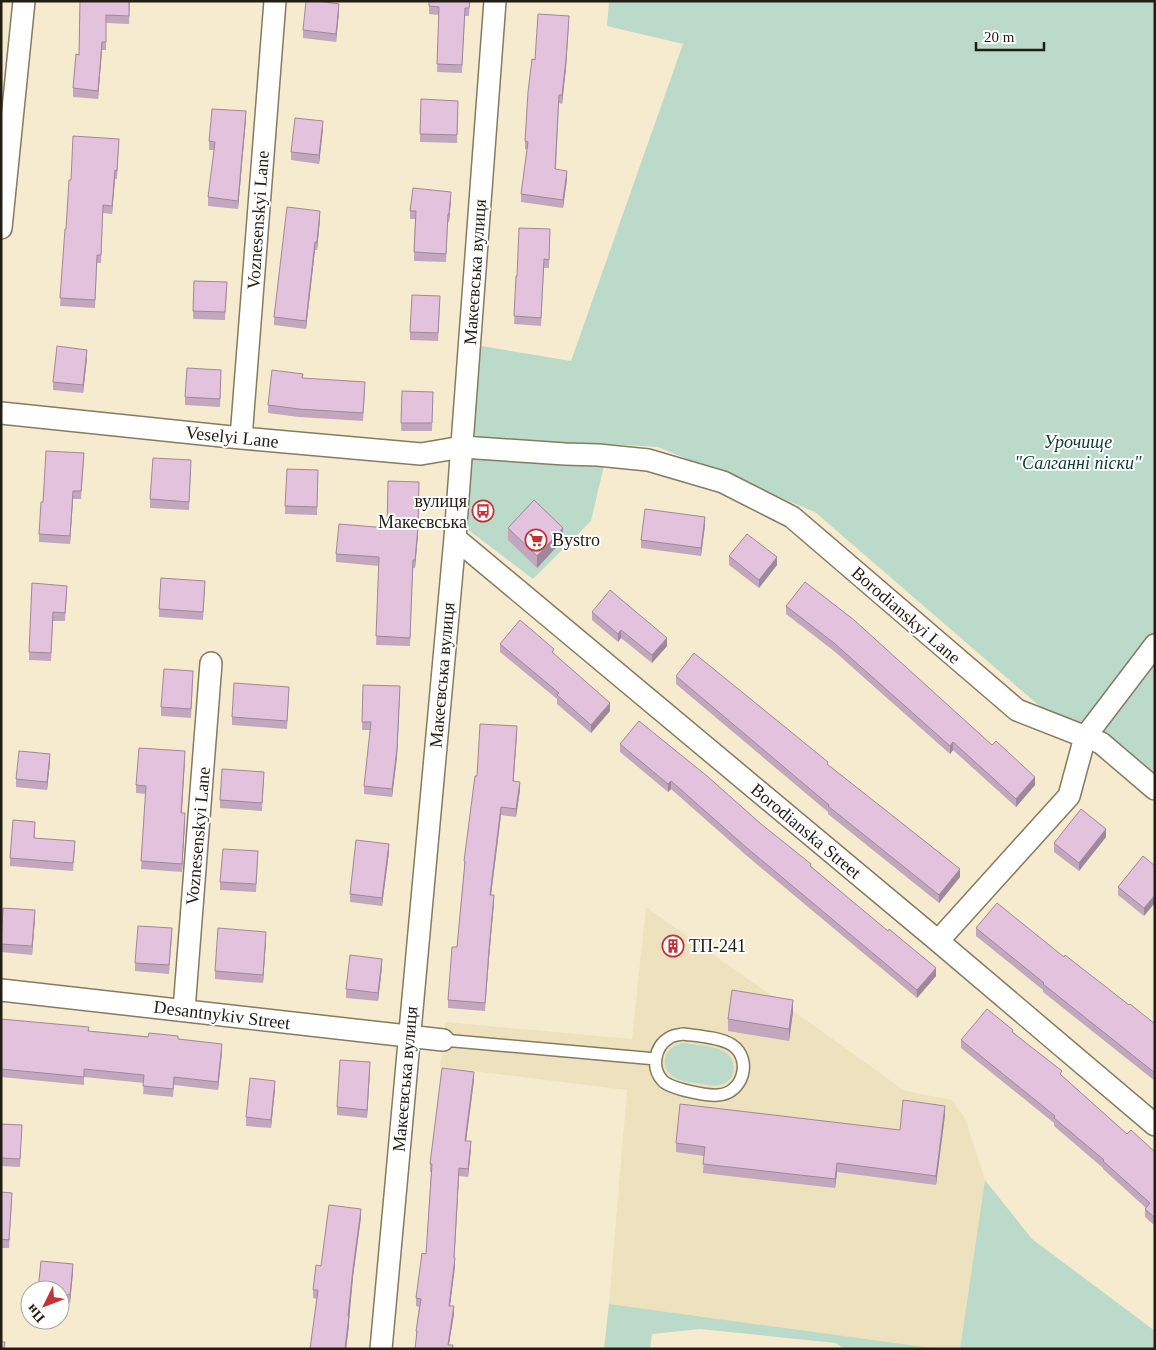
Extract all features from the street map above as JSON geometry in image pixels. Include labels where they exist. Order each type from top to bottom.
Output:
[{"type":"street","points":[[1,228],[24,1]]},
{"type":"street","name":"Voznesenskyi Lane","points":[[241,438],[275,1]]},
{"type":"street","name":"Макеєвська вулиця","points":[[381,1349],[455,538],[495,1]]},
{"type":"street","name":"Veselyi Lane","points":[[1,413],[241,438],[421,454],[462,448],[598,455],[648,460]]},
{"type":"street","name":"Borodianskyi Lane","points":[[648,460],[723,482],[792,517],[1017,710],[1101,743],[1155,789]]},
{"type":"street","name":"Borodianska Street","points":[[455,538],[938,941],[1155,1125]]},
{"type":"street","points":[[938,941],[1069,796],[1085,737],[1155,645]]},
{"type":"street","name":"Voznesenskyi Lane","points":[[184,1010],[211,663]]},
{"type":"street","name":"Desantnykiv Street","points":[[1,990],[443,1040]]},
{"type":"lane","points":[[683,1034],[724,1041],[732,1045],[743,1060],[744,1072],[738,1084],[729,1092],[716,1096],[670,1086],[663,1081],[659,1074],[656,1067],[656,1059],[662,1044],[668,1038],[683,1034]]},
{"type":"lane","points":[[443,1040],[656,1059]]},
{"type":"shaded area","points":[[646,907],[905,1091],[952,1100],[965,1118],[985,1180],[960,1349],[939,1349],[609,1304],[627,1090],[440,1067],[445,1022],[632,1039]]},
{"type":"green space","name":"Урочище \"Салганні піски\"","points":[[609,1],[1155,1],[1155,774],[1105,735],[1043,709],[815,512],[658,447],[609,444],[591,521],[533,579],[459,523],[475,345],[571,361],[683,44],[607,26]]},
{"type":"green space","points":[[685,1043],[712,1047],[730,1056],[734,1070],[727,1082],[714,1086],[686,1082],[669,1073],[665,1062],[668,1052],[672,1047]]},
{"type":"green space","points":[[985,1180],[1032,1239],[1155,1331],[1155,1349],[960,1349]]},
{"type":"green space","points":[[609,1304],[939,1349],[844,1349],[836,1343],[700,1329],[652,1334],[650,1349],[604,1349]]},
{"type":"building","points":[[80,1],[129,1],[129,16],[106,15],[106,42],[102,42],[98,91],[73,88],[76,54],[79,55]]},
{"type":"building","points":[[306,1],[339,4],[336,34],[303,30]]},
{"type":"building","points":[[429,1],[470,1],[469,8],[465,8],[462,65],[437,64],[439,7],[429,6]]},
{"type":"building","points":[[538,14],[569,16],[562,95],[559,95],[555,169],[567,171],[563,200],[521,194],[528,142],[525,141],[528,92],[532,59],[535,60]]},
{"type":"building","points":[[421,99],[458,101],[457,135],[420,134]]},
{"type":"building","points":[[212,109],[246,111],[238,201],[208,197],[215,142],[209,141]]},
{"type":"building","points":[[295,118],[323,121],[319,155],[291,152]]},
{"type":"building","points":[[73,136],[119,139],[112,206],[103,205],[101,255],[97,255],[95,300],[60,298],[69,180],[71,180]]},
{"type":"building","points":[[413,188],[451,192],[446,254],[414,252],[416,211],[410,211]]},
{"type":"building","points":[[287,207],[320,211],[306,321],[274,317]]},
{"type":"building","points":[[519,228],[550,229],[549,260],[544,259],[541,318],[514,316]]},
{"type":"building","points":[[194,281],[227,282],[225,312],[193,311]]},
{"type":"building","points":[[412,295],[440,296],[438,333],[410,332]]},
{"type":"building","points":[[57,346],[87,350],[83,385],[53,382]]},
{"type":"building","points":[[187,368],[221,370],[220,399],[185,397]]},
{"type":"building","points":[[272,370],[303,374],[302,378],[365,382],[363,413],[268,405]]},
{"type":"building","points":[[402,391],[433,392],[432,423],[401,423]]},
{"type":"building","points":[[46,451],[84,453],[81,491],[73,491],[70,536],[39,534]]},
{"type":"building","points":[[153,458],[191,460],[189,502],[150,499]]},
{"type":"building","points":[[287,469],[318,470],[317,507],[285,506]]},
{"type":"building","points":[[388,481],[419,482],[418,527],[415,560],[413,560],[410,638],[376,636],[379,557],[336,554],[339,524],[387,528]]},
{"type":"building","name":"Bystro","points":[[534,500],[563,528],[537,556],[508,528]]},
{"type":"building","points":[[645,509],[705,517],[701,548],[641,540]]},
{"type":"building","points":[[747,534],[777,557],[759,580],[729,556]]},
{"type":"building","points":[[161,578],[205,581],[203,612],[159,609]]},
{"type":"building","points":[[805,582],[854,620],[992,745],[996,741],[1035,777],[1016,799],[953,742],[950,746],[834,643],[786,606]]},
{"type":"building","points":[[32,583],[67,586],[65,613],[53,612],[51,653],[29,652]]},
{"type":"building","points":[[610,590],[667,638],[652,655],[621,630],[618,634],[592,612]]},
{"type":"building","points":[[520,620],[554,649],[552,652],[610,703],[591,725],[557,695],[559,693],[500,644]]},
{"type":"building","points":[[694,653],[828,762],[827,764],[960,869],[939,895],[828,806],[676,676]]},
{"type":"building","points":[[164,669],[193,671],[191,709],[161,707]]},
{"type":"building","points":[[234,683],[289,687],[287,721],[232,717]]},
{"type":"building","points":[[363,685],[400,686],[397,749],[392,789],[364,786],[371,722],[362,722]]},
{"type":"building","points":[[639,721],[707,776],[888,931],[889,929],[936,968],[917,990],[747,848],[671,781],[668,784],[620,744]]},
{"type":"building","points":[[480,724],[517,726],[513,781],[520,782],[516,809],[501,807],[490,895],[494,895],[485,1003],[448,1000],[452,947],[457,947],[464,861],[475,776],[477,776]]},
{"type":"building","points":[[139,748],[185,751],[181,813],[185,813],[182,864],[141,861],[146,786],[136,785]]},
{"type":"building","points":[[19,751],[50,754],[47,782],[16,779]]},
{"type":"building","points":[[222,769],[264,772],[262,803],[220,800]]},
{"type":"building","points":[[1081,809],[1106,829],[1079,863],[1054,843]]},
{"type":"building","points":[[13,820],[35,822],[34,838],[75,841],[73,863],[10,858]]},
{"type":"building","points":[[356,840],[389,844],[382,898],[350,894]]},
{"type":"building","points":[[223,849],[258,851],[256,884],[220,882]]},
{"type":"building","points":[[1143,856],[1155,866],[1155,895],[1144,908],[1118,887]]},
{"type":"building","points":[[997,903],[1064,957],[1065,955],[1155,1024],[1155,1073],[976,928]]},
{"type":"building","points":[[3,908],[35,910],[32,946],[1,944]]},
{"type":"building","points":[[138,926],[172,928],[169,965],[135,963]]},
{"type":"building","points":[[218,928],[266,932],[263,975],[215,971]]},
{"type":"building","points":[[350,955],[382,959],[378,993],[346,989]]},
{"type":"building","points":[[732,990],[793,1000],[789,1029],[728,1019]]},
{"type":"building","points":[[987,1009],[1013,1030],[1012,1032],[1062,1071],[1060,1074],[1127,1134],[1131,1130],[1155,1152],[1155,1218],[1145,1209],[1150,1203],[1104,1160],[1054,1118],[1055,1116],[961,1040]]},
{"type":"building","points":[[1,1019],[89,1027],[88,1031],[148,1037],[149,1033],[178,1036],[178,1039],[222,1044],[218,1082],[174,1077],[173,1089],[143,1086],[144,1075],[84,1069],[84,1077],[1,1069]]},
{"type":"building","points":[[340,1060],[370,1062],[367,1110],[337,1107]]},
{"type":"building","points":[[442,1068],[474,1072],[465,1141],[471,1141],[468,1169],[459,1168],[455,1258],[449,1306],[454,1306],[448,1345],[453,1345],[452,1349],[415,1349],[421,1299],[416,1298],[422,1253],[426,1254],[432,1164],[430,1164]]},
{"type":"building","points":[[250,1078],[275,1081],[271,1120],[246,1117]]},
{"type":"building","points":[[903,1100],[945,1106],[936,1176],[837,1163],[835,1179],[703,1164],[705,1147],[676,1143],[680,1104],[900,1130]]},
{"type":"building","points":[[1,1124],[22,1125],[20,1159],[1,1158]]},
{"type":"building","points":[[1,1192],[12,1193],[9,1240],[1,1239]]},
{"type":"building","points":[[329,1205],[361,1209],[345,1349],[310,1349],[318,1290],[313,1290],[316,1265],[321,1266]]},
{"type":"building","points":[[41,1261],[73,1264],[70,1295],[70,1280],[39,1280]]},
{"type":"building","points":[[1,1342],[5,1342],[4,1349],[1,1349]]},
{"type":"place","name":"вулиця Макеєвська","points":[[483,511]]},
{"type":"place","name":"Bystro","points":[[536,540]]},
{"type":"place","name":"ТП-241","points":[[673,946]]}]
